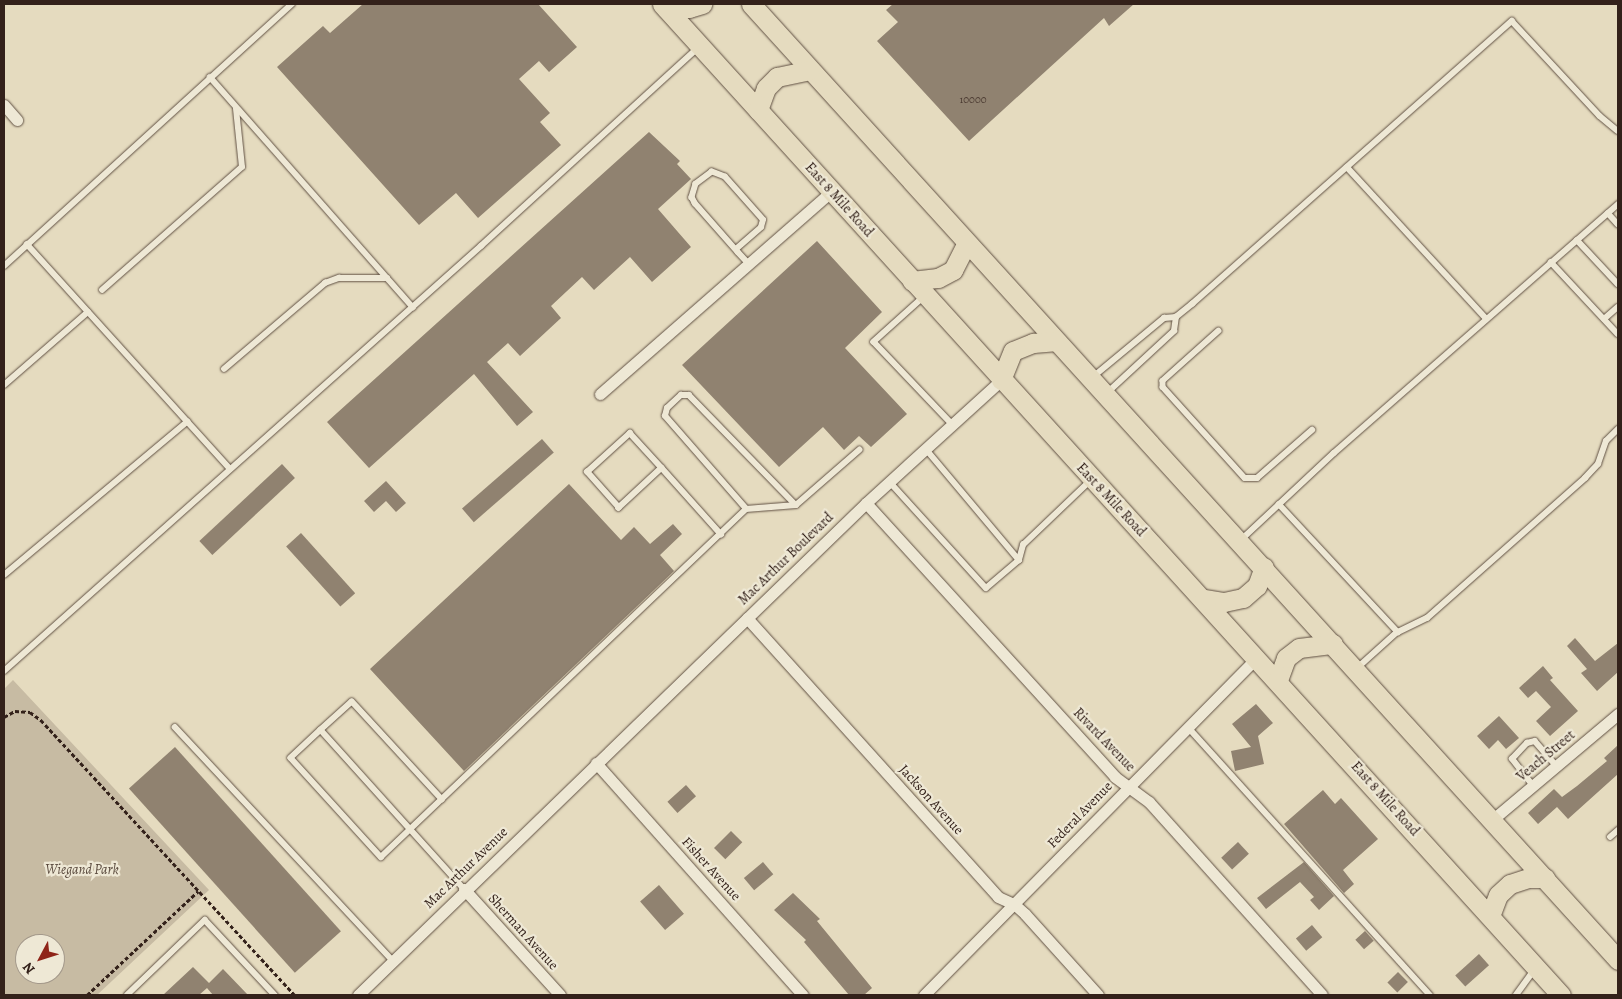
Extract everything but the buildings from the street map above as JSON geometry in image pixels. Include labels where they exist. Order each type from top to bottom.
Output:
[{"type":"highway","points":[[664,6],[689,8],[702,4]]},
{"type":"highway","points":[[751,4],[1054,341],[1264,567],[1545,878],[1615,951]]},
{"type":"highway","name":"East 8 Mile Road","points":[[664,6],[1001,380],[1278,680],[1561,995]]},
{"type":"highway","points":[[758,110],[766,88],[777,77],[810,70]]},
{"type":"highway","points":[[912,281],[938,278],[953,270],[966,244]]},
{"type":"highway","points":[[1001,380],[1013,351],[1033,343],[1054,341]]},
{"type":"highway","points":[[1204,600],[1224,602],[1243,598],[1257,586],[1264,567]]},
{"type":"highway","points":[[1278,680],[1286,658],[1299,648],[1334,644]]},
{"type":"highway","points":[[1490,916],[1498,895],[1510,884],[1529,878],[1545,878]]},
{"type":"street","points":[[4,105],[17,120]]},
{"type":"street","points":[[600,394],[831,192]]},
{"type":"street","name":"Mac Arthur Boulevard","points":[[596,763],[866,503],[1001,380]]},
{"type":"street","name":"Rivard Avenue","points":[[866,503],[1115,777],[1149,802],[1322,995]]},
{"type":"street","name":"Jackson Avenue","points":[[747,618],[998,897],[1014,904],[1098,995]]},
{"type":"street","name":"Federal Avenue","points":[[924,995],[1257,657]]},
{"type":"street","name":"Veach Street","points":[[1492,820],[1618,714]]},
{"type":"street","name":"Mac Arthur Avenue","points":[[358,995],[464,889],[596,763]]},
{"type":"street","name":"Fisher Avenue","points":[[596,763],[803,995]]},
{"type":"street","name":"Sherman Avenue","points":[[464,889],[560,995]]},
{"type":"lane","points":[[4,266],[292,4]]},
{"type":"lane","points":[[1090,380],[1164,318],[1176,317],[1512,21],[1600,116],[1618,131]]},
{"type":"lane","points":[[4,671],[413,307],[700,46]]},
{"type":"lane","points":[[210,77],[413,307]]},
{"type":"lane","points":[[102,290],[242,166],[236,108]]},
{"type":"lane","points":[[1348,167],[1486,318]]},
{"type":"lane","points":[[736,249],[761,226],[763,220],[725,177],[712,172],[696,184],[692,197],[736,249],[749,264]]},
{"type":"lane","points":[[1240,541],[1486,318],[1618,204]]},
{"type":"lane","points":[[1608,213],[1618,224]]},
{"type":"lane","points":[[1577,240],[1618,284]]},
{"type":"lane","points":[[27,244],[230,470]]},
{"type":"lane","points":[[1552,262],[1618,334]]},
{"type":"lane","points":[[224,369],[325,283],[339,278],[387,278]]},
{"type":"lane","points":[[925,296],[874,342],[952,424]]},
{"type":"lane","points":[[1604,319],[1618,307]]},
{"type":"lane","points":[[4,385],[88,312]]},
{"type":"lane","points":[[1104,395],[1174,331],[1176,317]]},
{"type":"lane","points":[[1218,331],[1163,381],[1163,387],[1245,478],[1257,478],[1312,430]]},
{"type":"lane","points":[[746,509],[665,416],[667,408],[681,395],[689,395],[796,505]]},
{"type":"lane","points":[[4,576],[187,422]]},
{"type":"lane","points":[[1356,669],[1398,632],[1427,618],[1578,484],[1598,464],[1606,441],[1618,429]]},
{"type":"lane","points":[[662,468],[619,508],[587,472],[630,433],[662,468],[721,534]]},
{"type":"lane","points":[[926,449],[1019,560]]},
{"type":"lane","points":[[442,800],[352,702],[291,758],[381,858],[412,830],[746,509],[796,505],[859,450]]},
{"type":"lane","points":[[890,482],[986,588],[1019,560],[1023,545],[1092,479]]},
{"type":"lane","points":[[1279,504],[1398,632]]},
{"type":"lane","points":[[175,727],[394,961]]},
{"type":"lane","points":[[1188,727],[1430,995]]},
{"type":"lane","points":[[321,730],[464,889]]},
{"type":"lane","points":[[1533,786],[1512,759],[1527,743],[1535,741],[1557,766]]},
{"type":"lane","points":[[1610,837],[1618,830]]},
{"type":"lane","points":[[127,995],[205,920],[275,995]]},
{"type":"lane","points":[[1516,995],[1536,968]]},
{"type":"path","points":[[4,717],[15,711],[30,712],[41,720],[294,995]]},
{"type":"path","points":[[87,995],[198,890]]},
{"type":"green space","name":"Wiegand Park","points":[[13,680],[209,890],[97,995],[4,995],[4,689]]}]
